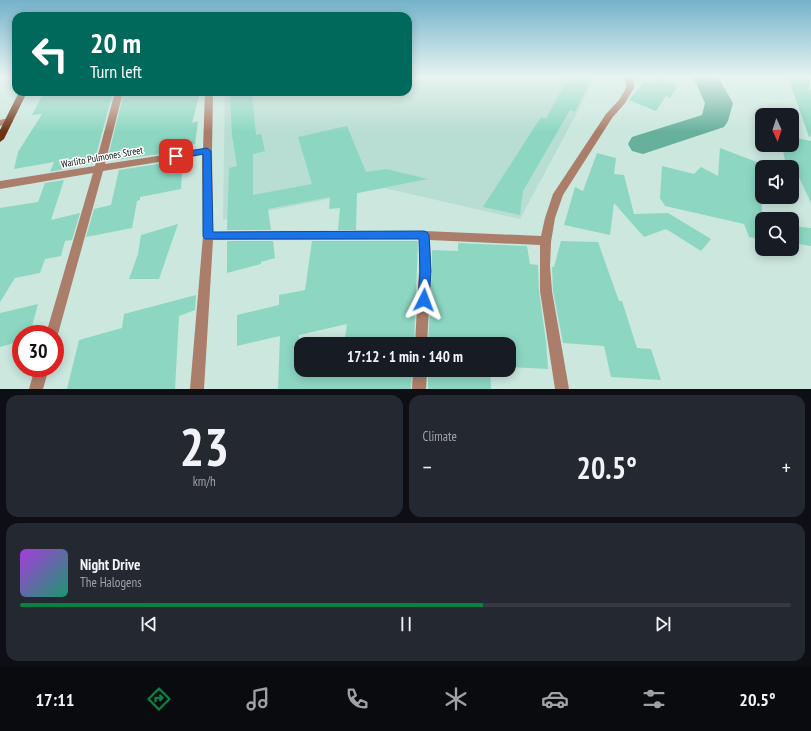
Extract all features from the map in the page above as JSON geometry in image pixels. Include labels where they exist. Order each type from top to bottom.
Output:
[{"type":"main road","points":[[0,139],[4,122],[21,96]]},
{"type":"street","points":[[562,389],[544,268],[546,241],[553,207],[558,194],[608,116],[626,95]]},
{"type":"street","points":[[55,325],[99,169],[118,96]]},
{"type":"street","points":[[197,389],[208,236],[207,151],[209,96]]},
{"type":"street","name":"Warlito Pulmones Street","points":[[0,185],[207,151]]},
{"type":"street","points":[[208,236],[424,235],[546,241]]},
{"type":"street","points":[[421,337],[426,271],[424,235]]},
{"type":"street","points":[[36,389],[39,377]]},
{"type":"street","points":[[419,389],[420,377]]},
{"type":"shaded area","points":[[586,95],[520,219],[384,188],[223,220],[225,96]]},
{"type":"building","points":[[558,95],[583,95],[575,112],[570,110],[523,191],[520,215],[483,207],[541,117],[546,119]]},
{"type":"building","points":[[633,95],[672,95],[670,98],[666,96],[656,111],[629,100]]},
{"type":"building","points":[[794,95],[811,95],[811,136],[809,137]]},
{"type":"building","points":[[42,96],[112,96],[94,163],[50,172],[54,162],[14,169],[18,152],[42,114],[32,115]]},
{"type":"building","points":[[123,96],[199,96],[192,123],[198,121],[195,144],[184,146],[183,151],[107,161]]},
{"type":"building","points":[[230,96],[252,96],[256,135],[261,134],[265,151],[253,154],[253,195],[312,184],[298,137],[347,126],[366,172],[386,169],[428,179],[357,193],[356,230],[338,230],[340,208],[329,209],[330,197],[268,209],[271,230],[227,230],[229,168],[237,166],[232,135]]},
{"type":"building","points":[[799,138],[811,141],[811,203],[799,177],[799,160],[785,160],[783,152],[799,152]]},
{"type":"building","points":[[720,148],[755,161],[755,204],[762,204],[762,212],[755,212],[755,238],[749,237],[744,224],[665,206],[660,198],[662,166],[694,174],[701,167],[718,176]]},
{"type":"building","points":[[597,153],[616,158],[614,174],[624,175],[634,214],[668,213],[711,239],[701,251],[666,229],[644,237],[614,203],[610,235],[564,225],[575,187],[583,191]]},
{"type":"building","points":[[183,160],[181,189],[140,197],[140,200],[137,201],[132,228],[86,237],[94,209],[111,205],[119,170]]},
{"type":"building","points":[[64,180],[51,220],[80,213],[72,240],[65,241],[61,256],[45,259],[40,273],[15,278],[0,302],[0,208],[38,202],[45,183]]},
{"type":"building","points":[[178,224],[159,279],[129,279],[138,254],[141,235]]},
{"type":"building","points":[[799,227],[811,228],[811,246],[799,244]]},
{"type":"building","points":[[227,241],[273,241],[275,258],[261,262],[261,264],[227,273]]},
{"type":"building","points":[[312,241],[418,241],[414,337],[345,337],[347,324],[294,337],[294,377],[412,377],[411,389],[278,389],[280,336],[237,346],[237,315],[279,305],[279,295],[305,290]]},
{"type":"building","points":[[561,241],[598,242],[619,301],[622,301],[637,348],[651,349],[661,380],[611,377],[604,346],[563,343],[553,291],[552,267],[554,267]]},
{"type":"building","points":[[458,243],[527,246],[530,264],[538,265],[539,291],[548,369],[516,367],[516,337],[428,337],[432,250],[458,251]]},
{"type":"building","points":[[196,295],[195,310],[179,316],[175,389],[67,389],[79,340],[122,328],[124,314]]},
{"type":"building","points":[[38,304],[32,325],[12,325],[12,344],[0,347],[0,313]]},
{"type":"building","points":[[428,377],[490,377],[491,389],[428,389]]},
{"type":"waterway","points":[[643,144],[714,121],[719,103],[715,95]]},
{"type":"route","points":[[176,156],[207,151],[208,236],[424,235],[426,271],[424,300]]}]
